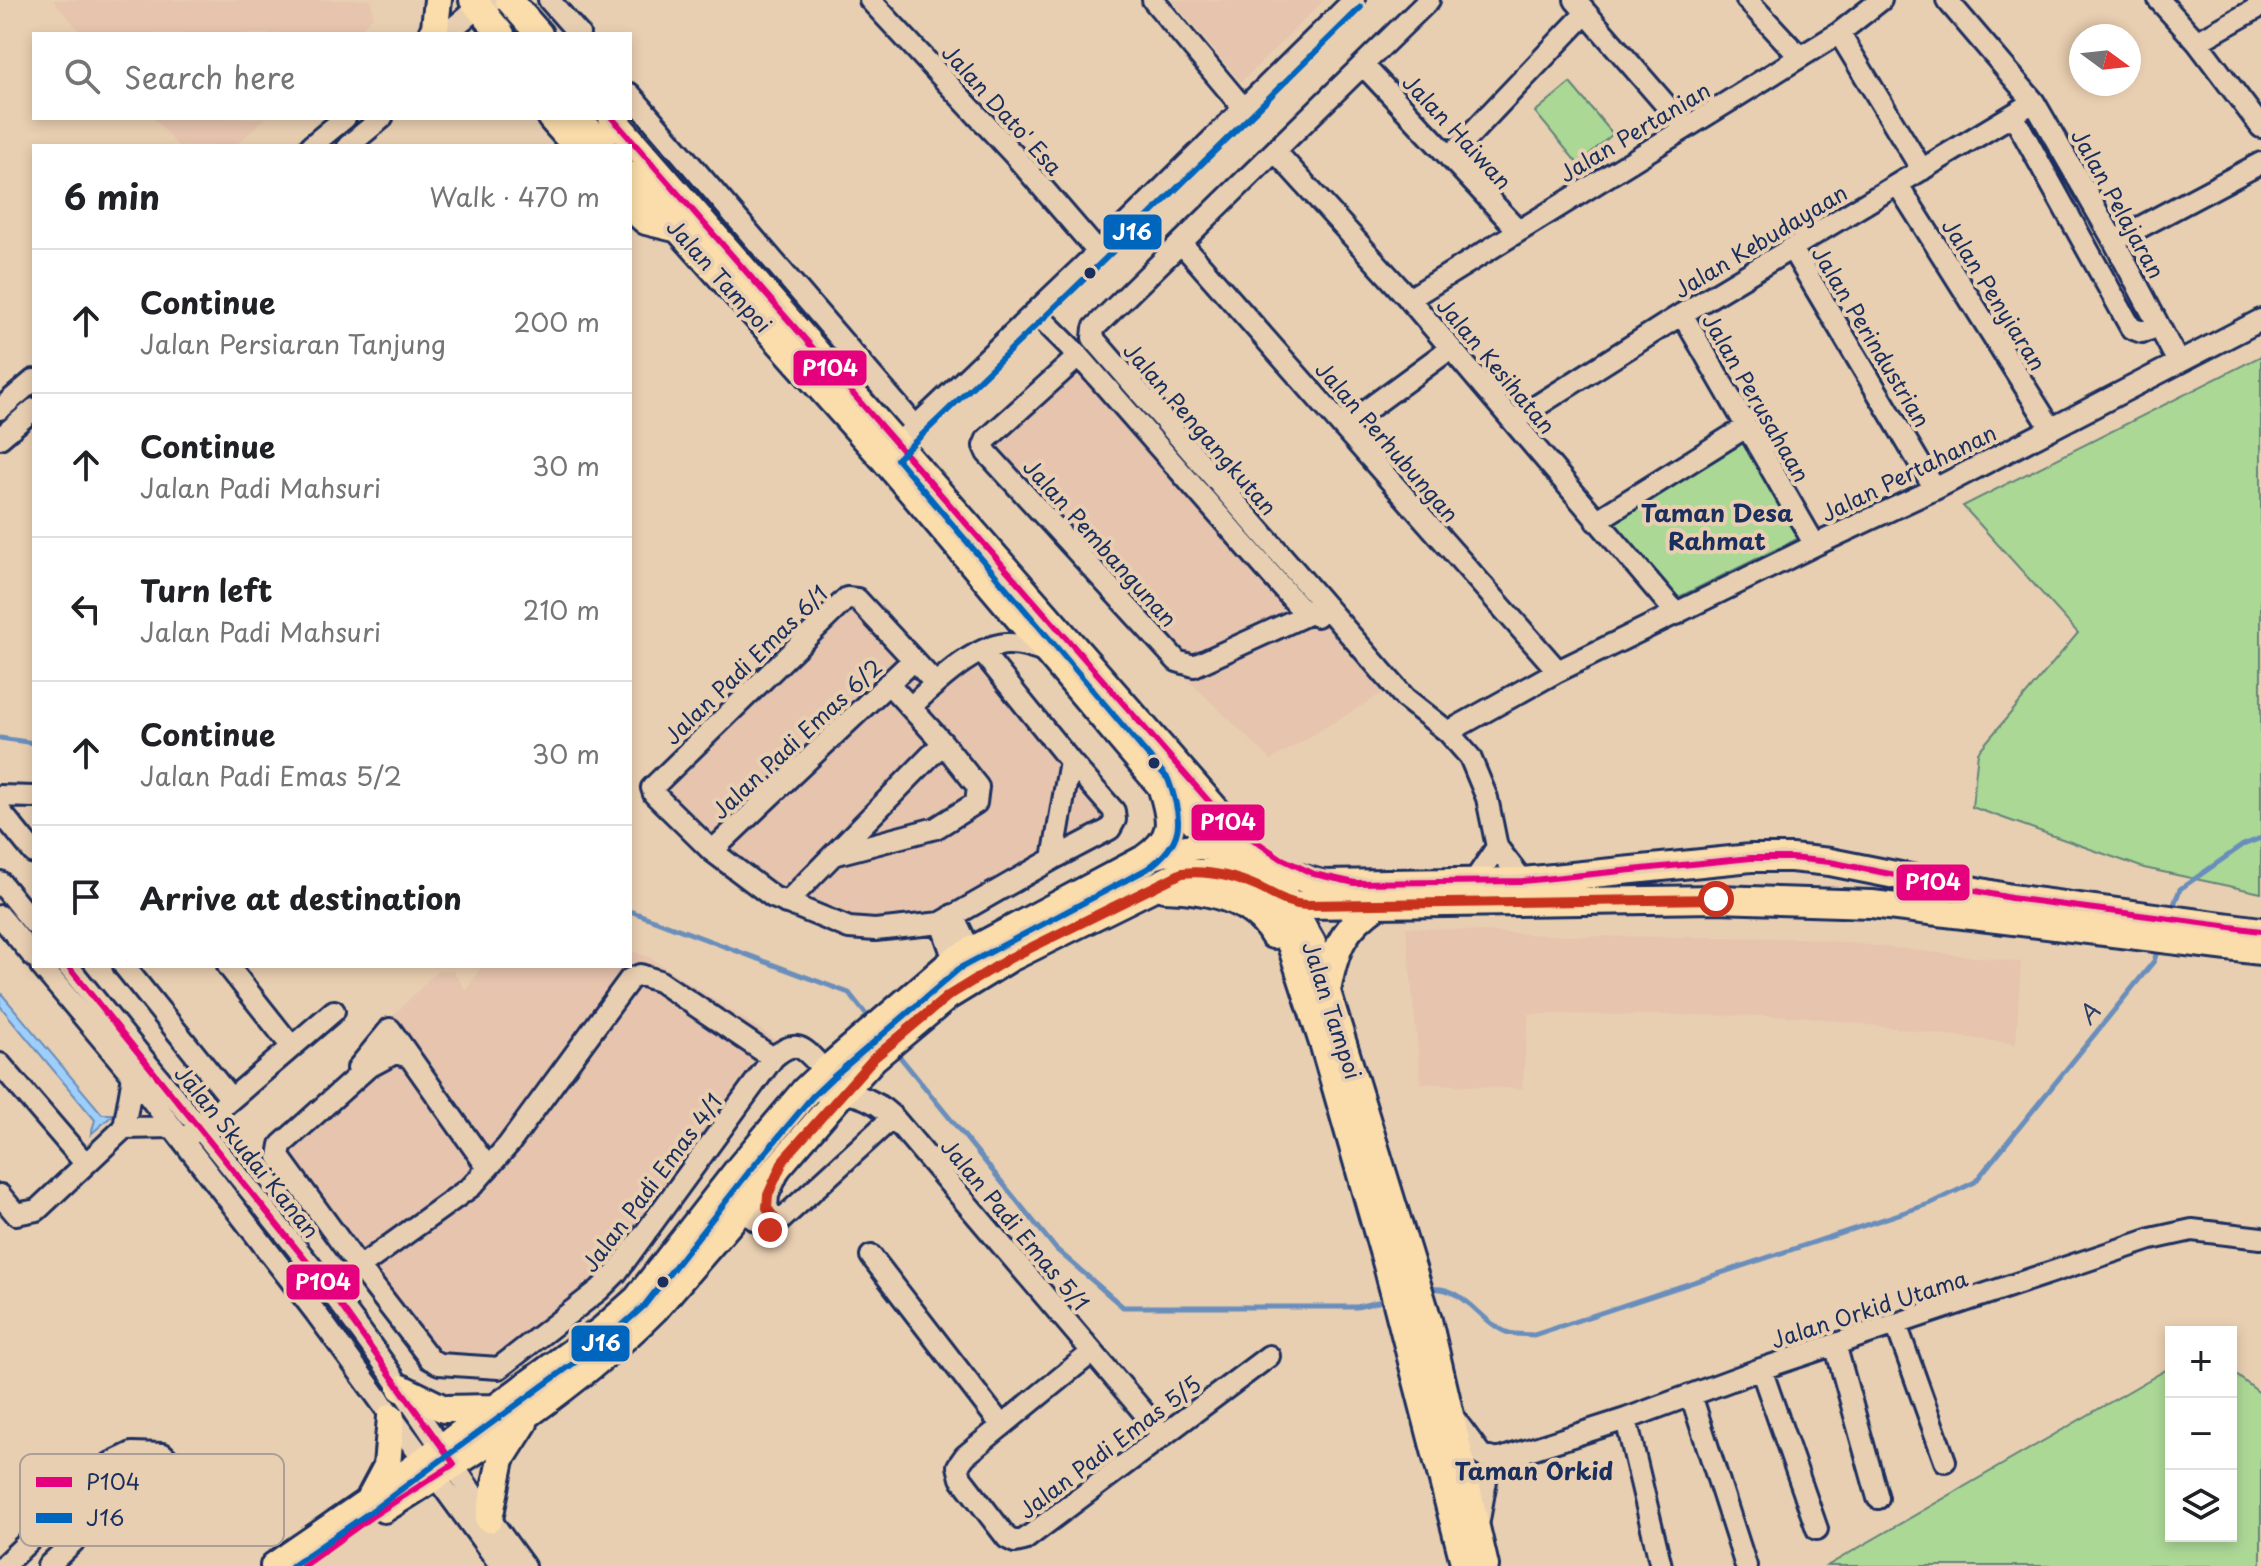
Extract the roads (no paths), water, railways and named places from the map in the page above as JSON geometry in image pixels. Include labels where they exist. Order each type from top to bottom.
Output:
[{"type":"main road","points":[[433,32],[438,0]]},
{"type":"main road","points":[[495,12],[535,32]]},
{"type":"main road","points":[[553,120],[574,144]]},
{"type":"main road","points":[[580,120],[601,144]]},
{"type":"main road","name":"Jalan Tampoi","points":[[614,120],[1226,821],[1260,877],[1291,945],[1398,1259]]},
{"type":"main road","name":"Jalan Tampoi","points":[[632,177],[679,229],[899,443],[1052,655],[1160,785],[1221,849]]},
{"type":"main road","points":[[632,209],[646,221],[679,229]]},
{"type":"main road","points":[[303,1566],[439,1462],[493,1408],[602,1330],[637,1299],[740,1167],[825,1071],[868,1049],[908,1014],[963,956],[1158,850],[1169,832],[1169,810],[1160,785]]},
{"type":"main road","points":[[1226,821],[1282,859],[1314,874],[1355,883]]},
{"type":"main road","points":[[1142,860],[1182,848],[1200,846],[1221,849],[1260,877]]},
{"type":"main road","points":[[908,1014],[948,996],[1010,958],[1147,888],[1182,873],[1200,871],[1322,884],[1523,881],[1751,858],[1791,858],[1830,862],[2011,898],[2261,931]]},
{"type":"main road","points":[[1791,858],[1750,864],[1742,868],[1737,877],[1743,886],[1791,901]]},
{"type":"main road","name":"Jalan Tampoi","points":[[1260,877],[1290,904],[1312,943],[1327,987],[1415,1322],[1465,1566]]},
{"type":"main road","points":[[1147,888],[1196,889],[1228,898],[1259,917],[1270,929],[1286,957],[1304,1016],[1324,1046]]},
{"type":"main road","points":[[1290,904],[1567,899],[1791,901],[1910,908],[2261,951]]},
{"type":"main road","points":[[1327,987],[1332,961],[1346,934],[1355,920],[1378,904]]},
{"type":"main road","points":[[274,1566],[367,1502],[536,1407],[630,1334],[842,1093],[868,1049]]},
{"type":"main road","name":"Jalan Tampoi","points":[[1415,1322],[1447,1407],[1485,1566]]},
{"type":"main road","points":[[401,1388],[444,1409],[493,1408]]},
{"type":"main road","points":[[489,1519],[506,1447],[536,1407]]},
{"type":"main road","points":[[367,1502],[387,1466],[391,1417]]},
{"type":"street","points":[[549,0],[577,32]]},
{"type":"street","name":"Jalan Dato' Esa","points":[[870,0],[1016,157],[1098,252]]},
{"type":"street","points":[[1153,0],[1244,109]]},
{"type":"street","points":[[632,97],[899,443],[1354,0]]},
{"type":"street","name":"Jalan Pengangkutan","points":[[1429,0],[1094,328],[1093,338],[1405,698],[1448,732],[1470,757],[1487,798],[1497,847]]},
{"type":"street","points":[[1747,0],[1800,57]]},
{"type":"street","name":"Jalan Pertanian","points":[[1409,299],[1839,33],[1881,0]]},
{"type":"street","name":"Jalan Pelajaran","points":[[1947,0],[2034,102],[2114,241],[2178,362]]},
{"type":"street","points":[[2159,0],[2197,42],[2261,127]]},
{"type":"street","points":[[2197,42],[2261,6]]},
{"type":"street","points":[[1449,157],[1580,7],[1685,127]]},
{"type":"street","points":[[450,32],[495,12]]},
{"type":"street","points":[[1839,33],[1922,170]]},
{"type":"street","name":"Jalan Haiwan","points":[[1363,65],[1518,230]]},
{"type":"street","name":"Jalan Kebudayaan","points":[[1513,421],[1682,314],[2034,102]]},
{"type":"street","points":[[2013,115],[2131,328],[2142,332],[2158,327]]},
{"type":"street","points":[[313,144],[343,120]]},
{"type":"street","points":[[350,144],[380,120]]},
{"type":"street","name":"Jalan Kesihatan","points":[[1275,151],[1409,299],[1677,614]]},
{"type":"street","points":[[2114,241],[2261,163]]},
{"type":"street","name":"Jalan Penyiaran","points":[[1898,185],[2051,428]]},
{"type":"street","name":"Jalan Perhubungan","points":[[1181,243],[1558,671]]},
{"type":"street","name":"Jalan Perindustrian","points":[[1792,249],[1935,489]]},
{"type":"street","points":[[1035,312],[1079,356],[1301,609],[1308,614],[1337,619]]},
{"type":"street","name":"Jalan Perusahaan","points":[[1682,314],[1815,545]]},
{"type":"street","name":"Jalan Pertahanan","points":[[1448,732],[1558,671],[1935,489],[2261,320]]},
{"type":"street","points":[[1345,426],[1451,348]]},
{"type":"street","name":"Jalan Pembangunan","points":[[1079,356],[987,439],[984,446],[987,453],[1177,661],[1186,666],[1194,666],[1308,614]]},
{"type":"street","points":[[0,409],[32,382]]},
{"type":"street","points":[[0,438],[32,411]]},
{"type":"street","points":[[1596,521],[1746,427]]},
{"type":"street","name":"Jalan Padi Emas 6/1","points":[[935,683],[857,599],[847,598],[652,788],[654,794],[712,851],[773,897],[786,903],[849,928],[875,930],[947,919],[1110,829],[1115,820],[1114,811],[982,652]]},
{"type":"street","points":[[911,707],[935,683],[996,645],[1036,648],[1052,655]]},
{"type":"street","name":"Jalan Padi Emas 6/2","points":[[712,851],[913,660]]},
{"type":"street","points":[[833,855],[936,828],[976,803],[978,787],[888,683]]},
{"type":"street","points":[[786,903],[943,743]]},
{"type":"street","points":[[1053,859],[1070,761]]},
{"type":"street","points":[[0,796],[32,797]]},
{"type":"street","points":[[0,811],[32,851]]},
{"type":"street","points":[[1474,881],[1497,847],[1523,881]]},
{"type":"street","points":[[0,882],[32,922]]},
{"type":"street","points":[[0,916],[32,955]]},
{"type":"street","points":[[947,919],[963,956]]},
{"type":"street","name":"Jalan Skudai Kanan","points":[[43,968],[133,1076],[329,1289],[401,1388],[439,1462]]},
{"type":"street","name":"Jalan Skudai Kanan","points":[[69,968],[391,1417],[439,1462]]},
{"type":"street","points":[[126,968],[231,1099]]},
{"type":"street","points":[[230,968],[292,1047]]},
{"type":"street","points":[[329,1289],[472,1186],[567,1067],[630,979],[640,975],[659,981],[773,1058],[794,1045],[804,1049],[825,1071]]},
{"type":"street","points":[[124,1128],[184,1132],[231,1099],[334,1011]]},
{"type":"street","points":[[335,1095],[390,1029],[488,1168]]},
{"type":"street","points":[[335,1095],[367,1068],[385,1058],[401,1053],[409,1057]]},
{"type":"street","name":"Jalan Padi Emas 4/1","points":[[335,1095],[281,1145],[279,1157],[430,1359],[439,1364],[499,1368],[599,1290],[616,1273],[773,1058]]},
{"type":"street","points":[[0,1064],[85,1163]]},
{"type":"street","points":[[0,1195],[16,1214],[37,1210],[124,1128],[133,1076]]},
{"type":"street","name":"Jalan Padi Emas 5/1","points":[[805,1090],[865,1097],[878,1103],[893,1117],[1163,1435]]},
{"type":"street","points":[[774,1226],[893,1117]]},
{"type":"street","points":[[774,1226],[767,1208],[768,1195],[784,1159]]},
{"type":"street","points":[[737,1213],[774,1226]]},
{"type":"street","name":"Jalan Orkid Utama","points":[[1497,1460],[1626,1419],[1761,1369],[2151,1239],[2192,1230],[2261,1238]]},
{"type":"street","points":[[871,1256],[1002,1426],[1091,1353]]},
{"type":"street","points":[[1896,1324],[1945,1461]]},
{"type":"street","points":[[1835,1344],[1878,1498]]},
{"type":"street","name":"Jalan Padi Emas 5/5","points":[[1002,1426],[965,1456],[958,1466],[961,1478],[1007,1538],[1015,1542],[1024,1540],[1269,1356]]},
{"type":"street","points":[[1761,1369],[1817,1529]]},
{"type":"street","points":[[1691,1395],[1746,1566]]},
{"type":"street","points":[[1447,1407],[1482,1456],[1497,1460],[1487,1475],[1482,1492],[1478,1537]]},
{"type":"street","points":[[1626,1419],[1661,1566]]},
{"type":"street","points":[[130,1454],[163,1454]]},
{"type":"street","points":[[439,1462],[489,1519],[524,1566]]},
{"type":"street","points":[[439,1462],[501,1566]]},
{"type":"street","points":[[3,1566],[24,1546]]},
{"type":"street","points":[[48,1566],[69,1546]]},
{"type":"water","points":[[0,992],[102,1114],[114,1114],[91,1134],[95,1120],[0,1006]]},
{"type":"waterway","points":[[0,738],[32,743]]},
{"type":"waterway","name":"A","points":[[2172,910],[2180,889],[2243,845],[2261,838]]},
{"type":"waterway","points":[[632,912],[849,993],[872,1022]]},
{"type":"waterway","points":[[1426,1290],[1439,1289],[1461,1297],[1489,1321],[1512,1334],[1534,1335],[1929,1204],[1975,1182],[2154,961],[2159,945]]},
{"type":"waterway","points":[[896,1052],[1056,1249],[1123,1307],[1357,1307],[1390,1299]]},
{"type":"district","name":"Taman Desa Rahmat","points":[[1717,526]]},
{"type":"district","name":"Taman Orkid","points":[[1534,1470]]}]
